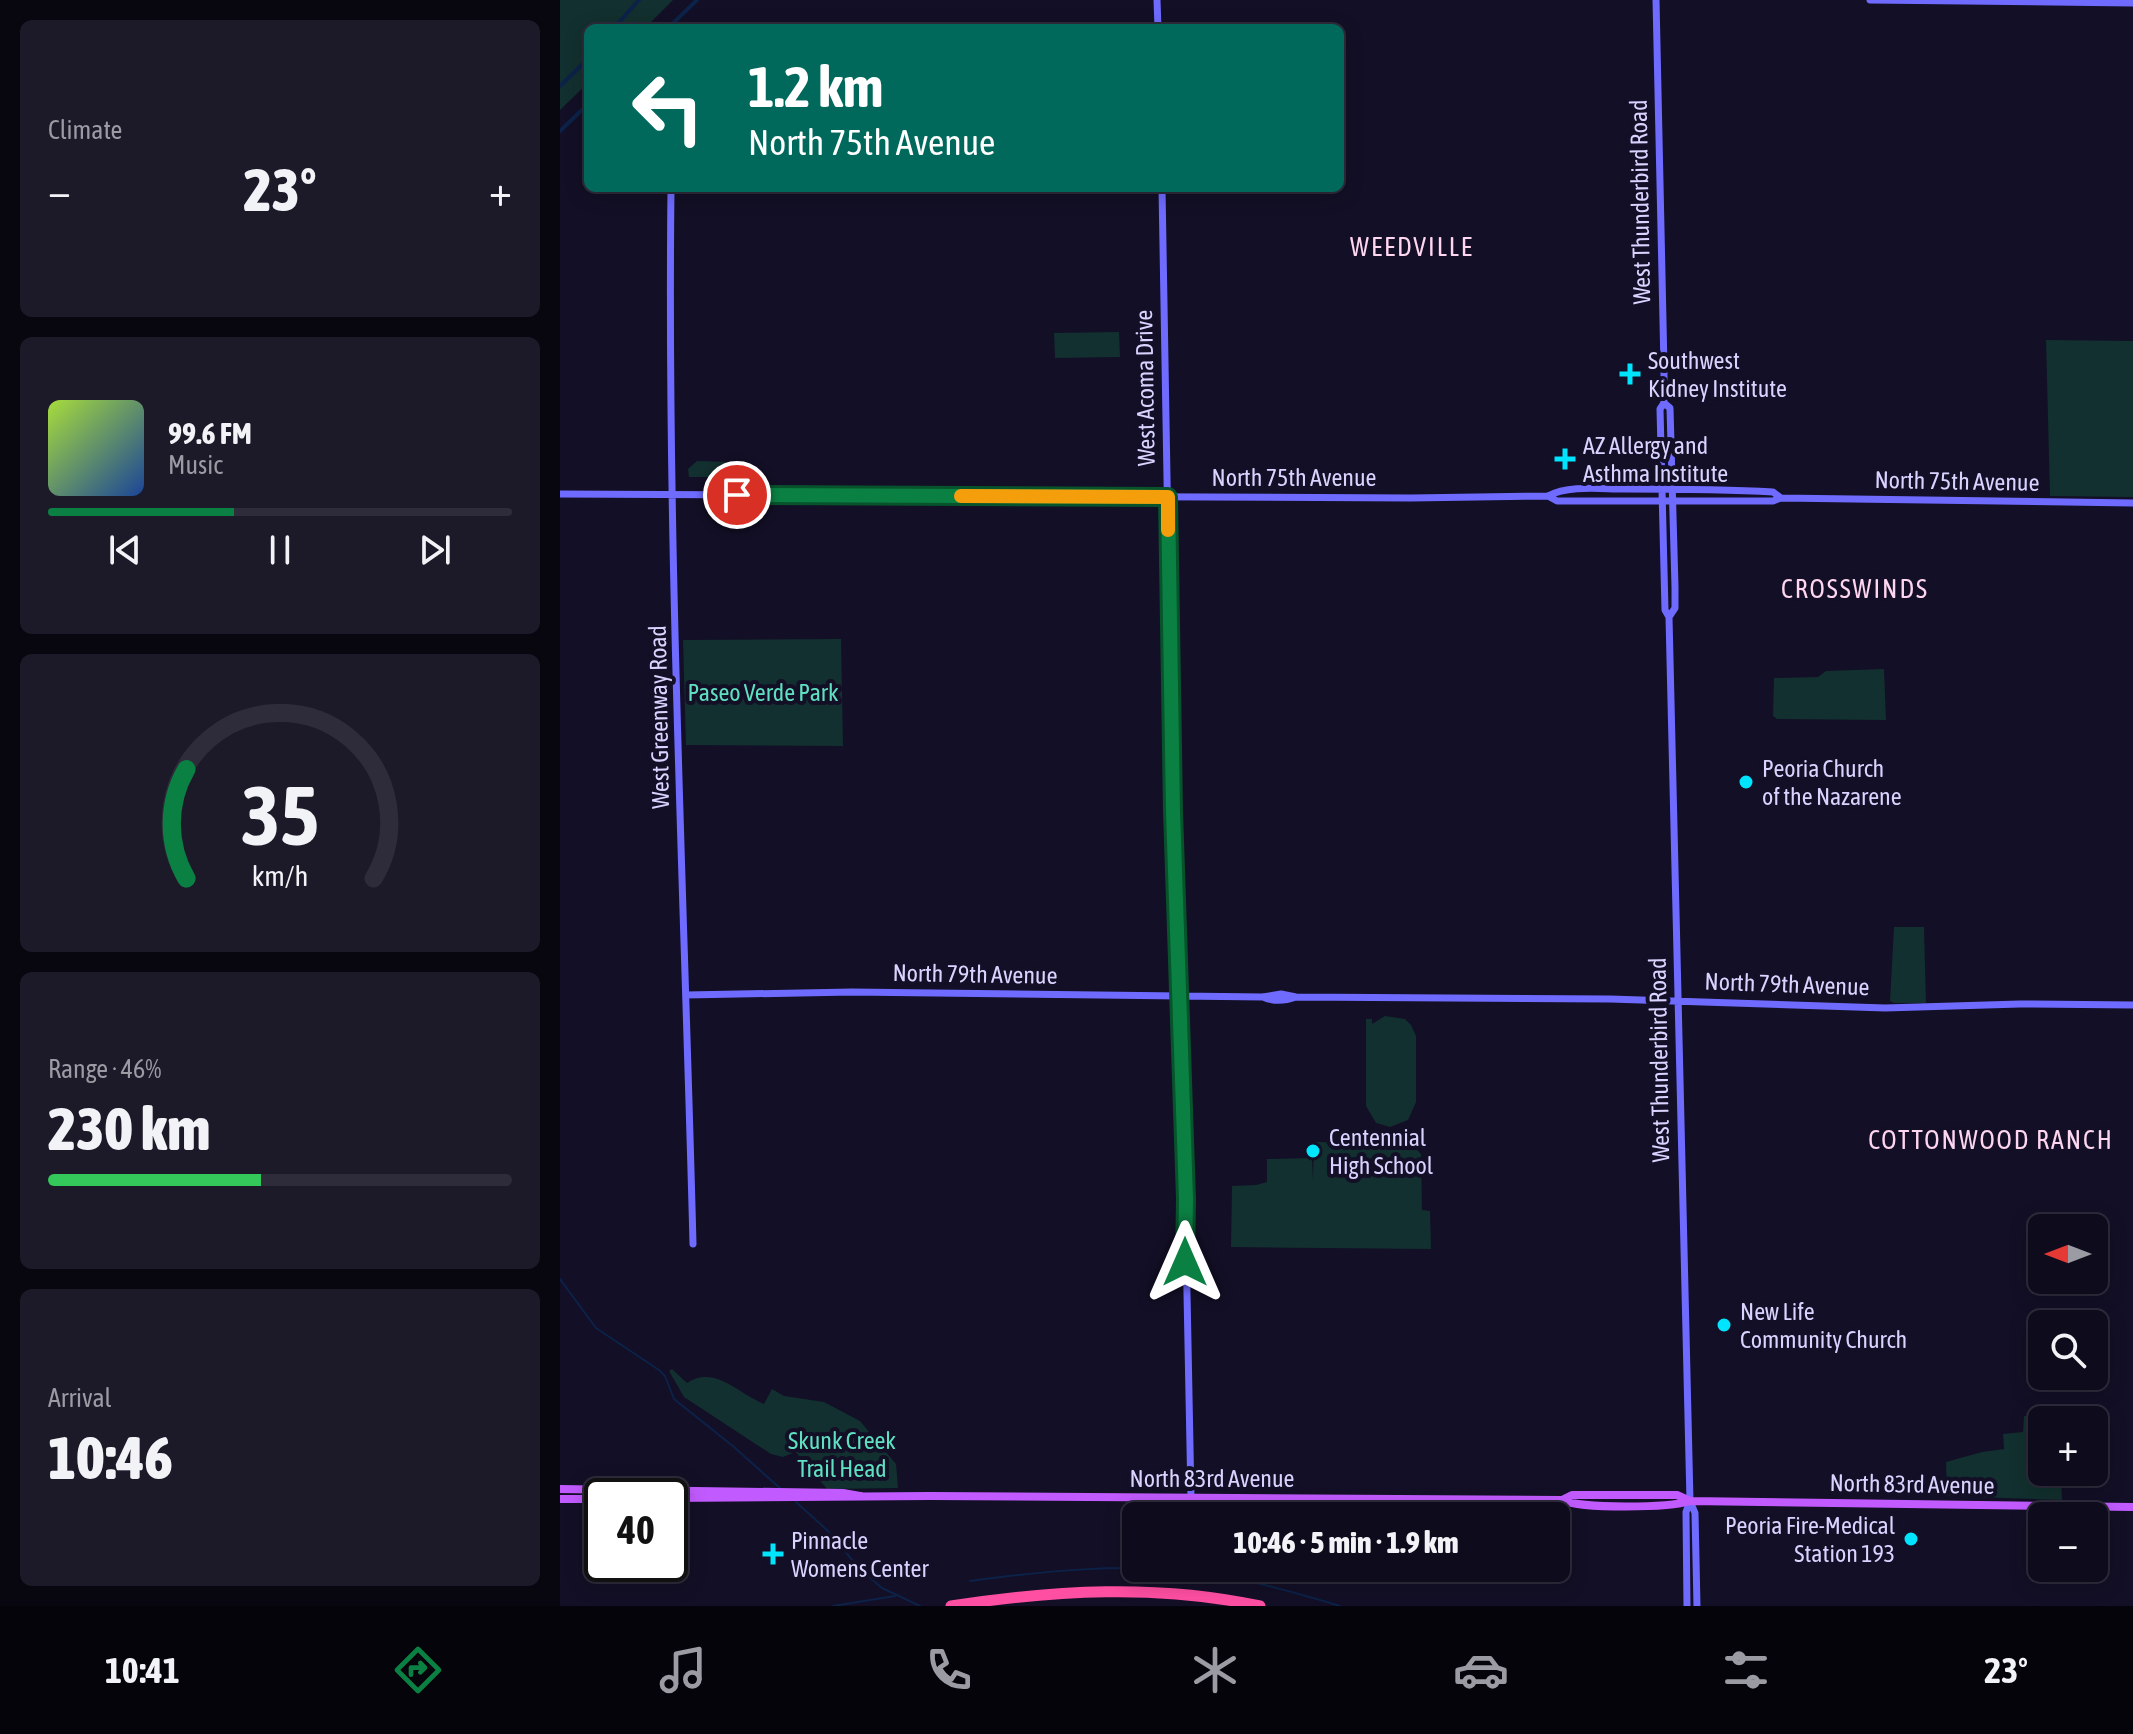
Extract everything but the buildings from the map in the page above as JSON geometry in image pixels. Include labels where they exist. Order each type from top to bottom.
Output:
[{"type":"highway","points":[[951,1606],[1055,1594],[1120,1591],[1199,1596],[1260,1606]]},
{"type":"main road","name":"North 83rd Avenue","points":[[560,1489],[749,1496]]},
{"type":"main road","name":"North 83rd Avenue","points":[[688,1498],[1562,1500],[1572,1495],[1677,1495],[1690,1501],[2133,1507]]},
{"type":"main road","points":[[560,1499],[584,1499]]},
{"type":"street","points":[[1157,0],[1158,24]]},
{"type":"street","name":"West Thunderbird Road","points":[[1656,0],[1664,403],[1660,409],[1661,501],[1665,610],[1669,617],[1690,1501],[1695,1513],[1697,1606]]},
{"type":"street","points":[[1870,0],[2133,3]]},
{"type":"street","name":"West Greenway Road","points":[[671,192],[673,495],[693,1244]]},
{"type":"street","name":"West Acoma Drive","points":[[1162,192],[1173,811],[1191,1498]]},
{"type":"street","name":"West Thunderbird Road","points":[[1664,403],[1670,407],[1675,608],[1669,617]]},
{"type":"street","name":"North 75th Avenue","points":[[560,494],[1548,496],[1557,491],[1587,489],[1672,489],[1773,492],[1781,498]]},
{"type":"street","name":"North 75th Avenue","points":[[1548,496],[1557,501],[1773,501],[1781,498],[2133,503]]},
{"type":"street","name":"North 79th Avenue","points":[[686,995],[852,992],[1263,997],[1270,1000],[1296,997],[1678,1001],[1897,1008],[2020,1004],[2133,1005]]},
{"type":"street","name":"West Thunderbird Road","points":[[1687,1606],[1686,1512],[1690,1501]]},
{"type":"green space","points":[[560,0],[673,0],[649,24],[584,24],[584,87],[560,110]]},
{"type":"green space","points":[[1119,332],[1120,357],[1055,358],[1054,333]]},
{"type":"green space","points":[[2046,340],[2133,341],[2133,497],[2050,496]]},
{"type":"green space","points":[[697,461],[730,462],[730,477],[689,477],[688,469]]},
{"type":"green space","name":"Paseo Verde Park","points":[[841,639],[843,746],[686,745],[683,640]]},
{"type":"green space","points":[[1884,669],[1886,720],[1777,719],[1773,716],[1774,678],[1818,677],[1826,671]]},
{"type":"green space","points":[[1894,927],[1924,927],[1926,1003],[1890,1001]]},
{"type":"green space","points":[[1385,1016],[1405,1019],[1416,1036],[1416,1102],[1408,1120],[1390,1127],[1376,1123],[1366,1106],[1366,1019],[1372,1019],[1372,1024]]},
{"type":"green space","points":[[1314,1142],[1396,1143],[1397,1150],[1417,1150],[1421,1154],[1422,1210],[1430,1211],[1431,1249],[1231,1247],[1232,1186],[1267,1182],[1267,1159],[1312,1158],[1313,1181]]},
{"type":"green space","name":"Skunk Creek Trail Head","points":[[672,1369],[687,1383],[697,1378],[717,1379],[764,1404],[772,1389],[784,1396],[824,1402],[860,1421],[896,1464],[898,1488],[827,1489],[794,1450],[783,1457],[771,1454],[684,1397],[669,1371]]},
{"type":"green space","points":[[2024,1416],[2028,1416],[2028,1486],[2062,1486],[2062,1500],[1947,1496],[1946,1462],[2004,1449],[2003,1434],[2023,1432]]},
{"type":"waterway","points":[[618,24],[639,0]]},
{"type":"waterway","points":[[672,24],[697,0]]},
{"type":"waterway","points":[[560,86],[584,63]]},
{"type":"waterway","points":[[560,131],[584,108]]},
{"type":"waterway","points":[[560,1279],[596,1328],[659,1370],[665,1376],[674,1399],[782,1490]]},
{"type":"waterway","points":[[796,1502],[882,1588],[920,1606]]},
{"type":"waterway","points":[[970,1581],[1083,1569],[1168,1569],[1251,1582],[1340,1606]]},
{"type":"waterway","points":[[833,1606],[895,1596]]},
{"type":"slow traffic","points":[[961,496],[1168,497],[1168,530]]},
{"type":"place","name":"Southwest Kidney Institute","points":[[1630,374]]},
{"type":"place","name":"AZ Allergy and Asthma Institute","points":[[1565,459]]},
{"type":"place","name":"Peoria Church of the Nazarene","points":[[1746,782]]},
{"type":"place","name":"Centennial High School","points":[[1313,1151]]},
{"type":"place","name":"New Life Community Church","points":[[1724,1325]]},
{"type":"place","name":"Peoria Fire-Medical Station 193","points":[[1911,1539]]},
{"type":"place","name":"Pinnacle Womens Center","points":[[773,1554]]},
{"type":"district","name":"WEEDVILLE","points":[[1412,247]]},
{"type":"district","name":"CROSSWINDS","points":[[1855,589]]},
{"type":"district","name":"COTTONWOOD RANCH","points":[[1991,1140]]},
{"type":"route","points":[[737,495],[1168,497],[1185,1262]]}]
